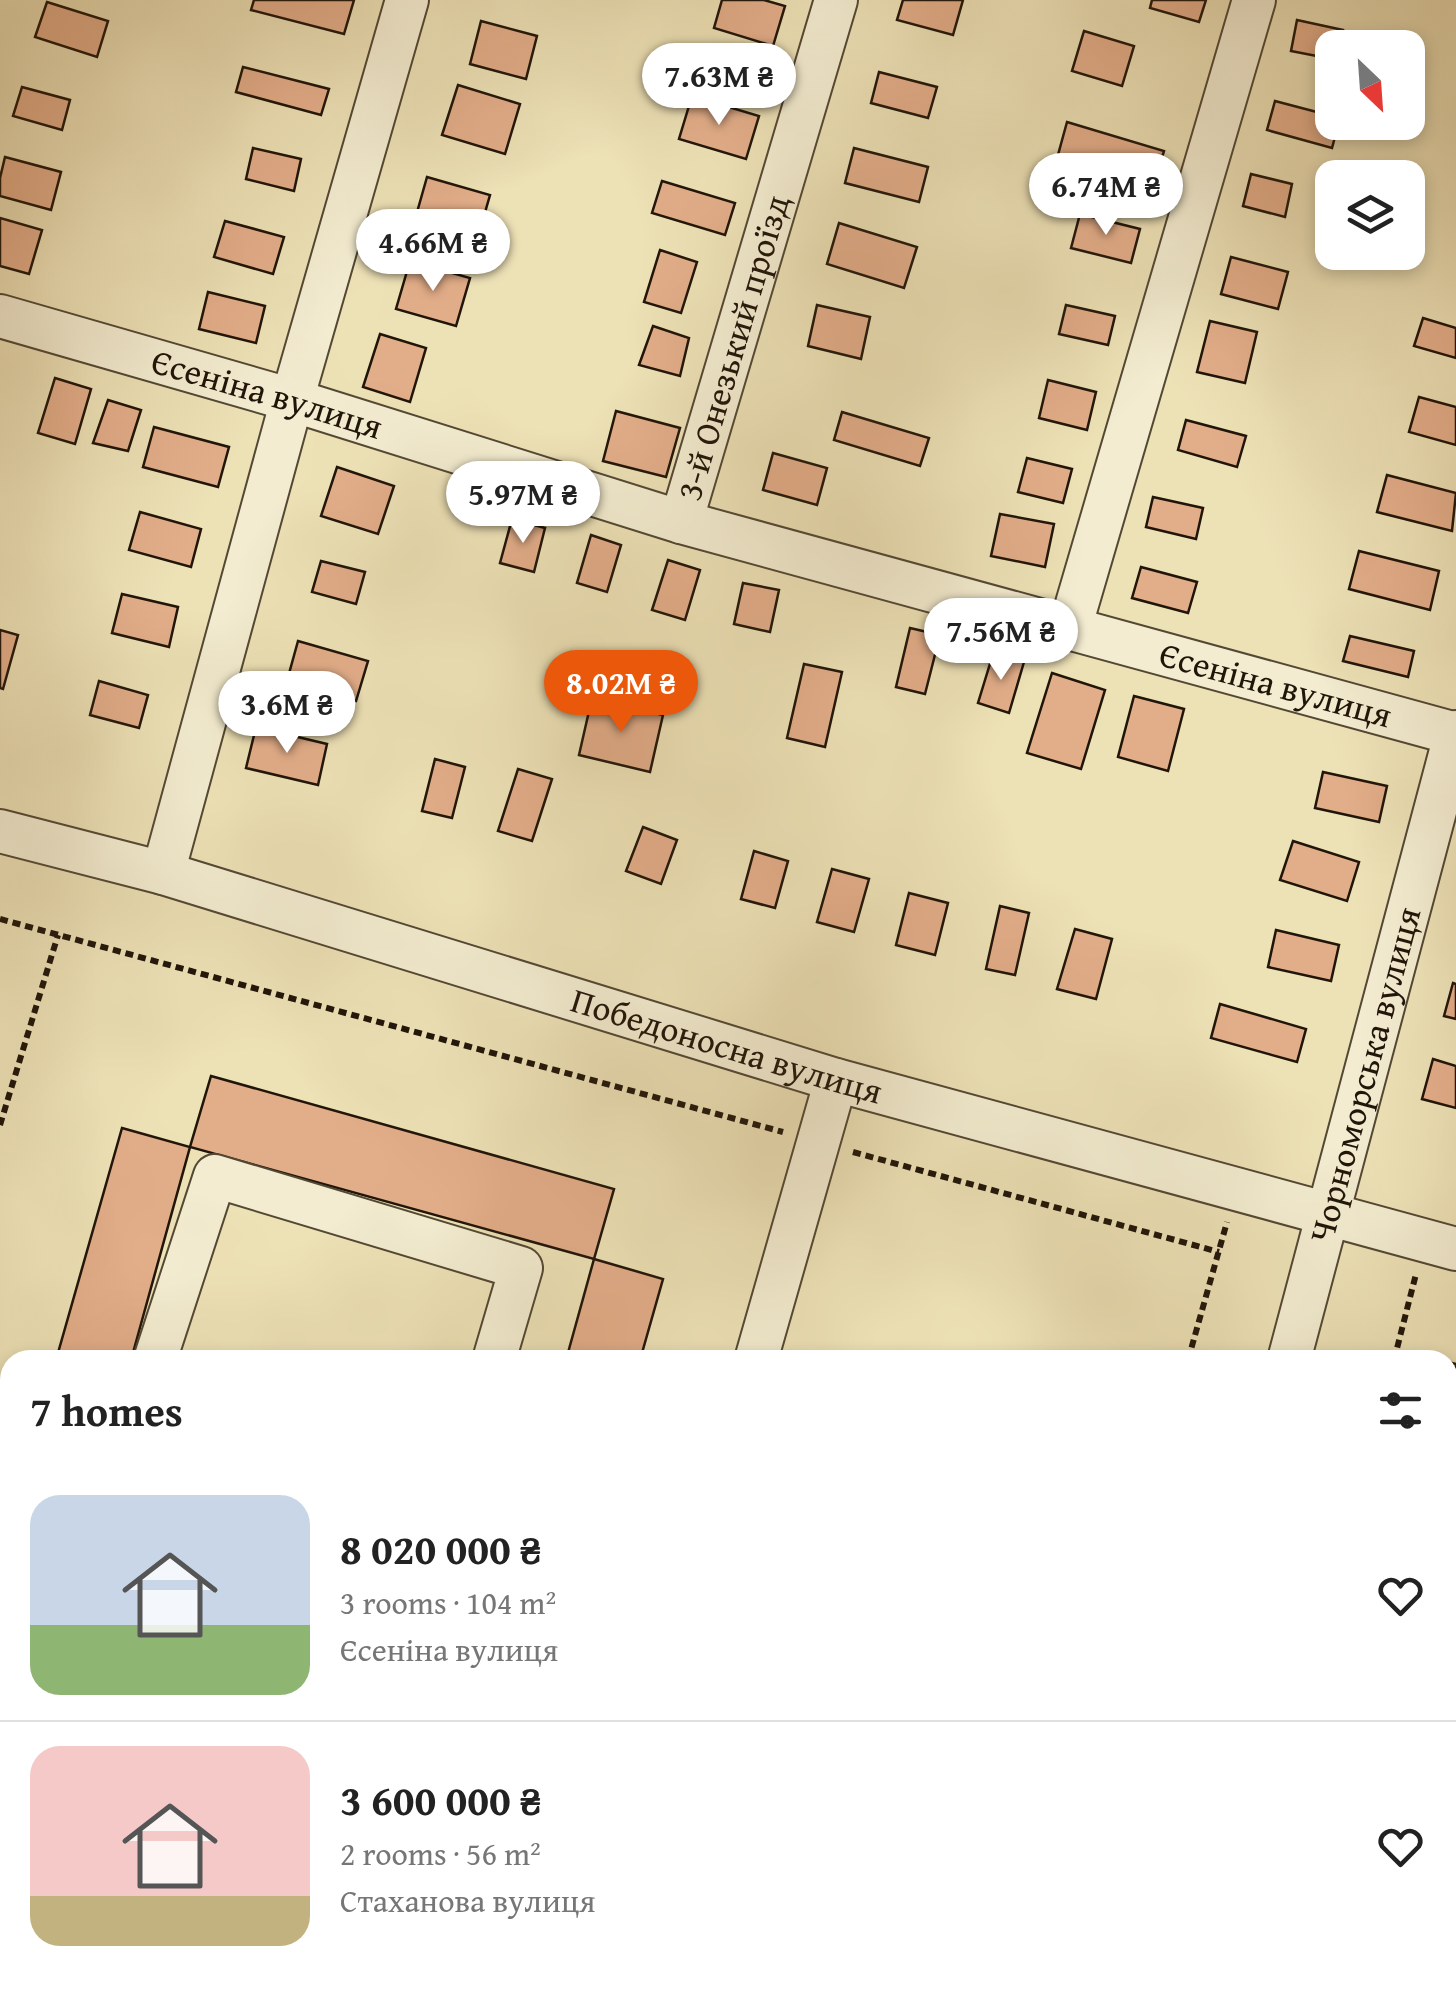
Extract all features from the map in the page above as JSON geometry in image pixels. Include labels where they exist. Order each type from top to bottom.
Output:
[{"type":"street","points":[[163,873],[292,400],[407,0]]},
{"type":"street","name":"3-й Онезький проїзд","points":[[681,522],[836,0]]},
{"type":"street","points":[[1070,628],[1254,0]]},
{"type":"street","name":"Єсеніна вулиця","points":[[0,316],[292,400],[681,522],[1456,734]]},
{"type":"street","name":"Чорноморська вулиця","points":[[1292,1350],[1456,734]]},
{"type":"street","name":"Победоносна вулиця","points":[[0,831],[163,873],[836,1080],[1440,1245]]},
{"type":"street","points":[[759,1350],[836,1080]]},
{"type":"street","points":[[158,1350],[216,1176],[521,1268],[497,1350]]},
{"type":"path","points":[[0,919],[1219,1252]]},
{"type":"path","points":[[0,1126],[58,934]]},
{"type":"path","points":[[1191,1350],[1236,1191]]},
{"type":"path","points":[[1398,1350],[1440,1245]]},
{"type":"building","points":[[254,0],[354,0],[344,34],[251,10]]},
{"type":"building","points":[[722,0],[764,0],[785,6],[773,46],[714,28]]},
{"type":"building","points":[[903,0],[963,0],[953,35],[897,20]]},
{"type":"building","points":[[1152,0],[1206,0],[1199,22],[1150,8]]},
{"type":"building","points":[[47,2],[108,21],[97,57],[35,37]]},
{"type":"building","points":[[1297,20],[1343,30],[1315,30],[1315,56],[1291,51]]},
{"type":"building","points":[[481,21],[537,36],[526,79],[470,64]]},
{"type":"building","points":[[1084,31],[1134,46],[1122,86],[1072,71]]},
{"type":"building","points":[[243,67],[329,89],[321,115],[236,92]]},
{"type":"building","points":[[879,72],[937,87],[928,118],[871,103]]},
{"type":"building","points":[[458,85],[520,104],[505,154],[442,135]]},
{"type":"building","points":[[22,87],[70,100],[62,130],[13,116]]},
{"type":"building","points":[[692,96],[759,116],[746,159],[679,139]]},
{"type":"building","points":[[1275,101],[1315,112],[1315,140],[1334,140],[1332,148],[1267,130]]},
{"type":"building","points":[[1067,122],[1164,151],[1154,183],[1058,155]]},
{"type":"building","points":[[253,148],[301,159],[294,191],[246,179]]},
{"type":"building","points":[[854,148],[928,167],[919,202],[845,183]]},
{"type":"building","points":[[5,157],[61,172],[51,210],[0,196]]},
{"type":"building","points":[[1251,174],[1292,184],[1285,217],[1243,206]]},
{"type":"building","points":[[427,177],[490,195],[475,247],[412,230]]},
{"type":"building","points":[[662,181],[735,203],[725,235],[652,213]]},
{"type":"building","points":[[1080,214],[1140,229],[1131,263],[1071,248]]},
{"type":"building","points":[[0,218],[42,230],[29,274],[0,266]]},
{"type":"building","points":[[225,221],[284,237],[273,274],[214,257]]},
{"type":"building","points":[[839,223],[917,247],[904,288],[827,264]]},
{"type":"building","points":[[660,250],[697,262],[681,313],[644,302]]},
{"type":"building","points":[[1231,257],[1288,272],[1278,309],[1221,294]]},
{"type":"building","points":[[410,261],[470,278],[456,326],[396,309]]},
{"type":"building","points":[[208,292],[265,306],[256,343],[199,329]]},
{"type":"building","points":[[817,305],[870,317],[861,359],[808,346]]},
{"type":"building","points":[[1066,305],[1115,316],[1108,345],[1059,334]]},
{"type":"building","points":[[1423,318],[1456,328],[1456,358],[1414,346]]},
{"type":"building","points":[[1210,321],[1257,332],[1245,383],[1197,372]]},
{"type":"building","points":[[653,326],[689,338],[680,376],[639,365]]},
{"type":"building","points":[[380,334],[426,348],[410,402],[363,387]]},
{"type":"building","points":[[55,378],[91,389],[75,444],[38,433]]},
{"type":"building","points":[[1048,380],[1096,392],[1087,430],[1039,418]]},
{"type":"building","points":[[1419,397],[1456,407],[1456,445],[1409,432]]},
{"type":"building","points":[[108,400],[141,410],[128,451],[93,443]]},
{"type":"building","points":[[616,411],[680,428],[666,477],[603,461]]},
{"type":"building","points":[[842,412],[929,438],[920,466],[834,440]]},
{"type":"building","points":[[1186,420],[1246,436],[1237,467],[1178,450]]},
{"type":"building","points":[[154,427],[229,447],[218,487],[143,467]]},
{"type":"building","points":[[773,453],[827,468],[817,505],[763,490]]},
{"type":"building","points":[[1027,458],[1072,469],[1063,503],[1018,492]]},
{"type":"building","points":[[337,467],[394,486],[378,534],[321,516]]},
{"type":"building","points":[[1387,475],[1456,493],[1452,531],[1377,512]]},
{"type":"building","points":[[1153,497],[1203,508],[1196,539],[1146,527]]},
{"type":"building","points":[[140,512],[201,529],[191,567],[129,550]]},
{"type":"building","points":[[1000,514],[1054,524],[1045,567],[991,556]]},
{"type":"building","points":[[512,519],[545,528],[534,572],[500,563]]},
{"type":"building","points":[[591,535],[621,545],[607,592],[577,583]]},
{"type":"building","points":[[1359,551],[1439,571],[1430,610],[1349,589]]},
{"type":"building","points":[[668,560],[700,570],[685,620],[652,610]]},
{"type":"building","points":[[321,561],[365,572],[356,604],[312,592]]},
{"type":"building","points":[[1141,567],[1197,582],[1188,613],[1132,598]]},
{"type":"building","points":[[743,583],[779,590],[770,632],[734,624]]},
{"type":"building","points":[[122,594],[178,607],[169,647],[112,633]]},
{"type":"building","points":[[910,628],[940,635],[925,694],[896,687]]},
{"type":"building","points":[[0,630],[18,635],[3,689],[0,688]]},
{"type":"building","points":[[1350,636],[1414,651],[1408,677],[1343,661]]},
{"type":"building","points":[[298,641],[368,661],[356,701],[287,681]]},
{"type":"building","points":[[993,654],[1024,662],[1009,713],[978,703]]},
{"type":"building","points":[[804,664],[842,672],[825,747],[787,738]]},
{"type":"building","points":[[1052,673],[1105,690],[1081,769],[1027,753]]},
{"type":"building","points":[[99,681],[148,695],[139,728],[90,715]]},
{"type":"building","points":[[1134,696],[1184,709],[1168,771],[1118,757]]},
{"type":"building","points":[[592,698],[663,715],[650,772],[579,755]]},
{"type":"building","points":[[256,727],[327,744],[318,785],[246,768]]},
{"type":"building","points":[[435,759],[465,767],[452,818],[422,811]]},
{"type":"building","points":[[518,769],[552,779],[532,841],[498,831]]},
{"type":"building","points":[[1323,772],[1387,786],[1379,822],[1315,808]]},
{"type":"building","points":[[643,827],[677,840],[661,884],[626,871]]},
{"type":"building","points":[[1293,841],[1359,862],[1347,901],[1280,880]]},
{"type":"building","points":[[754,851],[788,861],[775,908],[741,899]]},
{"type":"building","points":[[832,869],[869,879],[854,932],[817,922]]},
{"type":"building","points":[[909,893],[948,903],[935,955],[896,945]]},
{"type":"building","points":[[1000,906],[1029,913],[1015,975],[986,969]]},
{"type":"building","points":[[1075,929],[1112,939],[1096,999],[1057,989]]},
{"type":"building","points":[[1276,930],[1339,945],[1331,981],[1268,967]]},
{"type":"building","points":[[1453,983],[1456,984],[1456,1019],[1444,1016]]},
{"type":"building","points":[[1220,1004],[1306,1029],[1297,1062],[1211,1038]]},
{"type":"building","points":[[1433,1059],[1456,1066],[1456,1108],[1422,1099]]},
{"type":"building","points":[[211,1076],[614,1189],[594,1259],[190,1147]]},
{"type":"building","points":[[122,1128],[190,1147],[134,1350],[59,1350]]},
{"type":"building","points":[[594,1259],[663,1279],[643,1350],[569,1350]]}]
